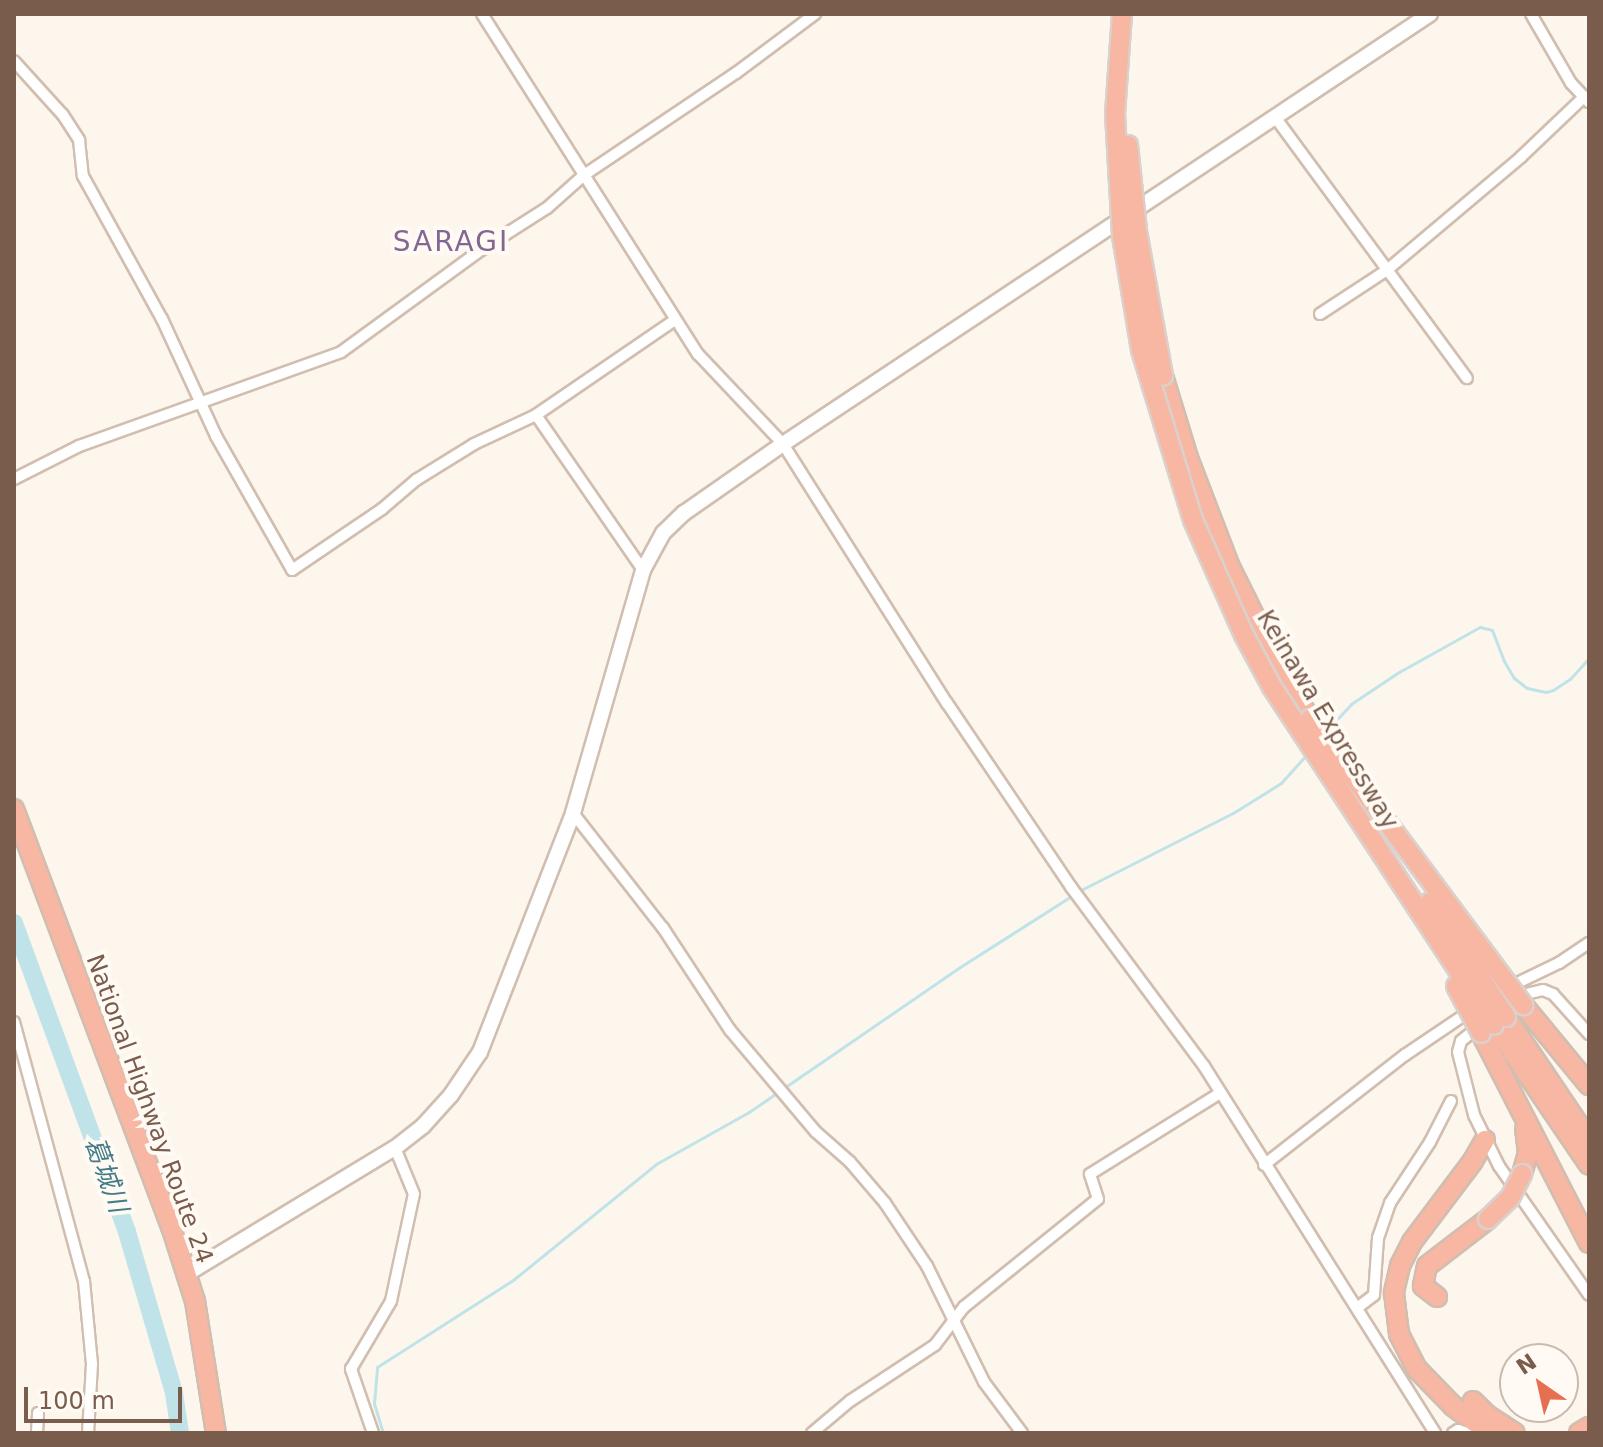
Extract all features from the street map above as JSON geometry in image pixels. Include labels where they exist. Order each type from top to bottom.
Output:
[{"type":"highway","name":"Keinawa Expressway","points":[[1122,14],[1130,174],[1163,376],[1198,485],[1229,565],[1285,678],[1494,1025],[1589,1165]]},
{"type":"highway","name":"Keinawa Expressway","points":[[1122,14],[1115,114],[1122,236],[1141,350],[1172,463],[1216,575],[1265,674],[1432,931],[1434,946],[1494,1025],[1589,1140]]},
{"type":"highway","points":[[1310,719],[1523,1005],[1589,1085]]},
{"type":"highway","name":"National Highway Route 24","points":[[14,809],[171,1226],[201,1333],[216,1433]]},
{"type":"highway","points":[[1420,1229],[1413,1250],[1413,1276],[1422,1292],[1437,1297],[1423,1286],[1427,1266],[1510,1198],[1522,1174],[1528,1153],[1519,1107],[1494,1025]]},
{"type":"highway","points":[[1519,1107],[1589,1243]]},
{"type":"highway","points":[[1485,1140],[1404,1254],[1396,1279],[1394,1308],[1399,1334],[1425,1379],[1489,1433]]},
{"type":"highway","points":[[1473,1401],[1487,1415],[1515,1433]]},
{"type":"highway","points":[[1579,1433],[1589,1427]]},
{"type":"street","points":[[482,14],[698,354],[783,444],[947,703],[1071,887],[1220,1093],[1435,1433]]},
{"type":"street","points":[[14,479],[79,446],[341,352],[481,250],[547,208],[584,175],[736,73],[815,14]]},
{"type":"street","points":[[185,1275],[395,1148],[423,1126],[451,1095],[480,1052],[573,813],[643,570],[663,533],[684,513],[783,444],[1430,14]]},
{"type":"street","points":[[1320,314],[1387,270],[1586,100],[1531,14]]},
{"type":"street","points":[[14,61],[63,115],[79,140],[83,176],[162,319],[252,504],[292,570],[382,509],[416,480],[474,444],[536,415],[675,320]]},
{"type":"street","points":[[1275,117],[1467,378]]},
{"type":"street","points":[[536,415],[643,570]]},
{"type":"street","points":[[573,813],[663,928],[730,1030],[816,1132],[850,1162],[885,1203],[927,1266],[984,1382],[1022,1433]]},
{"type":"street","points":[[1264,1165],[1405,1055],[1515,982],[1559,963],[1589,943]]},
{"type":"street","points":[[1589,1034],[1553,994],[1543,990],[1526,994],[1469,1033],[1461,1041],[1459,1063],[1485,1140],[1589,1295]]},
{"type":"street","points":[[14,1022],[84,1281],[92,1364],[88,1433]]},
{"type":"street","points":[[812,1433],[850,1401],[935,1345],[964,1307],[1098,1199],[1090,1174],[1220,1093]]},
{"type":"street","points":[[1357,1308],[1374,1295],[1378,1238],[1390,1203],[1430,1142],[1451,1101]]},
{"type":"street","points":[[373,1433],[351,1369],[391,1301],[414,1194],[395,1148]]},
{"type":"street","points":[[37,1433],[38,1413]]},
{"type":"street","points":[[1453,1433],[1458,1430],[1467,1433]]},
{"type":"waterway","points":[[1327,730],[1351,704],[1399,672],[1480,627],[1492,630],[1514,678],[1527,688],[1546,692],[1553,690],[1570,679],[1589,658]]},
{"type":"waterway","points":[[1079,891],[1233,813],[1281,783],[1307,754]]},
{"type":"waterway","points":[[383,1433],[374,1403],[377,1367],[513,1280],[656,1164],[749,1112],[960,967],[1073,895]]},
{"type":"waterway","name":"葛城川","points":[[14,923],[127,1232],[174,1393],[180,1433]]},
{"type":"district","name":"SARAGI","points":[[451,242]]}]
